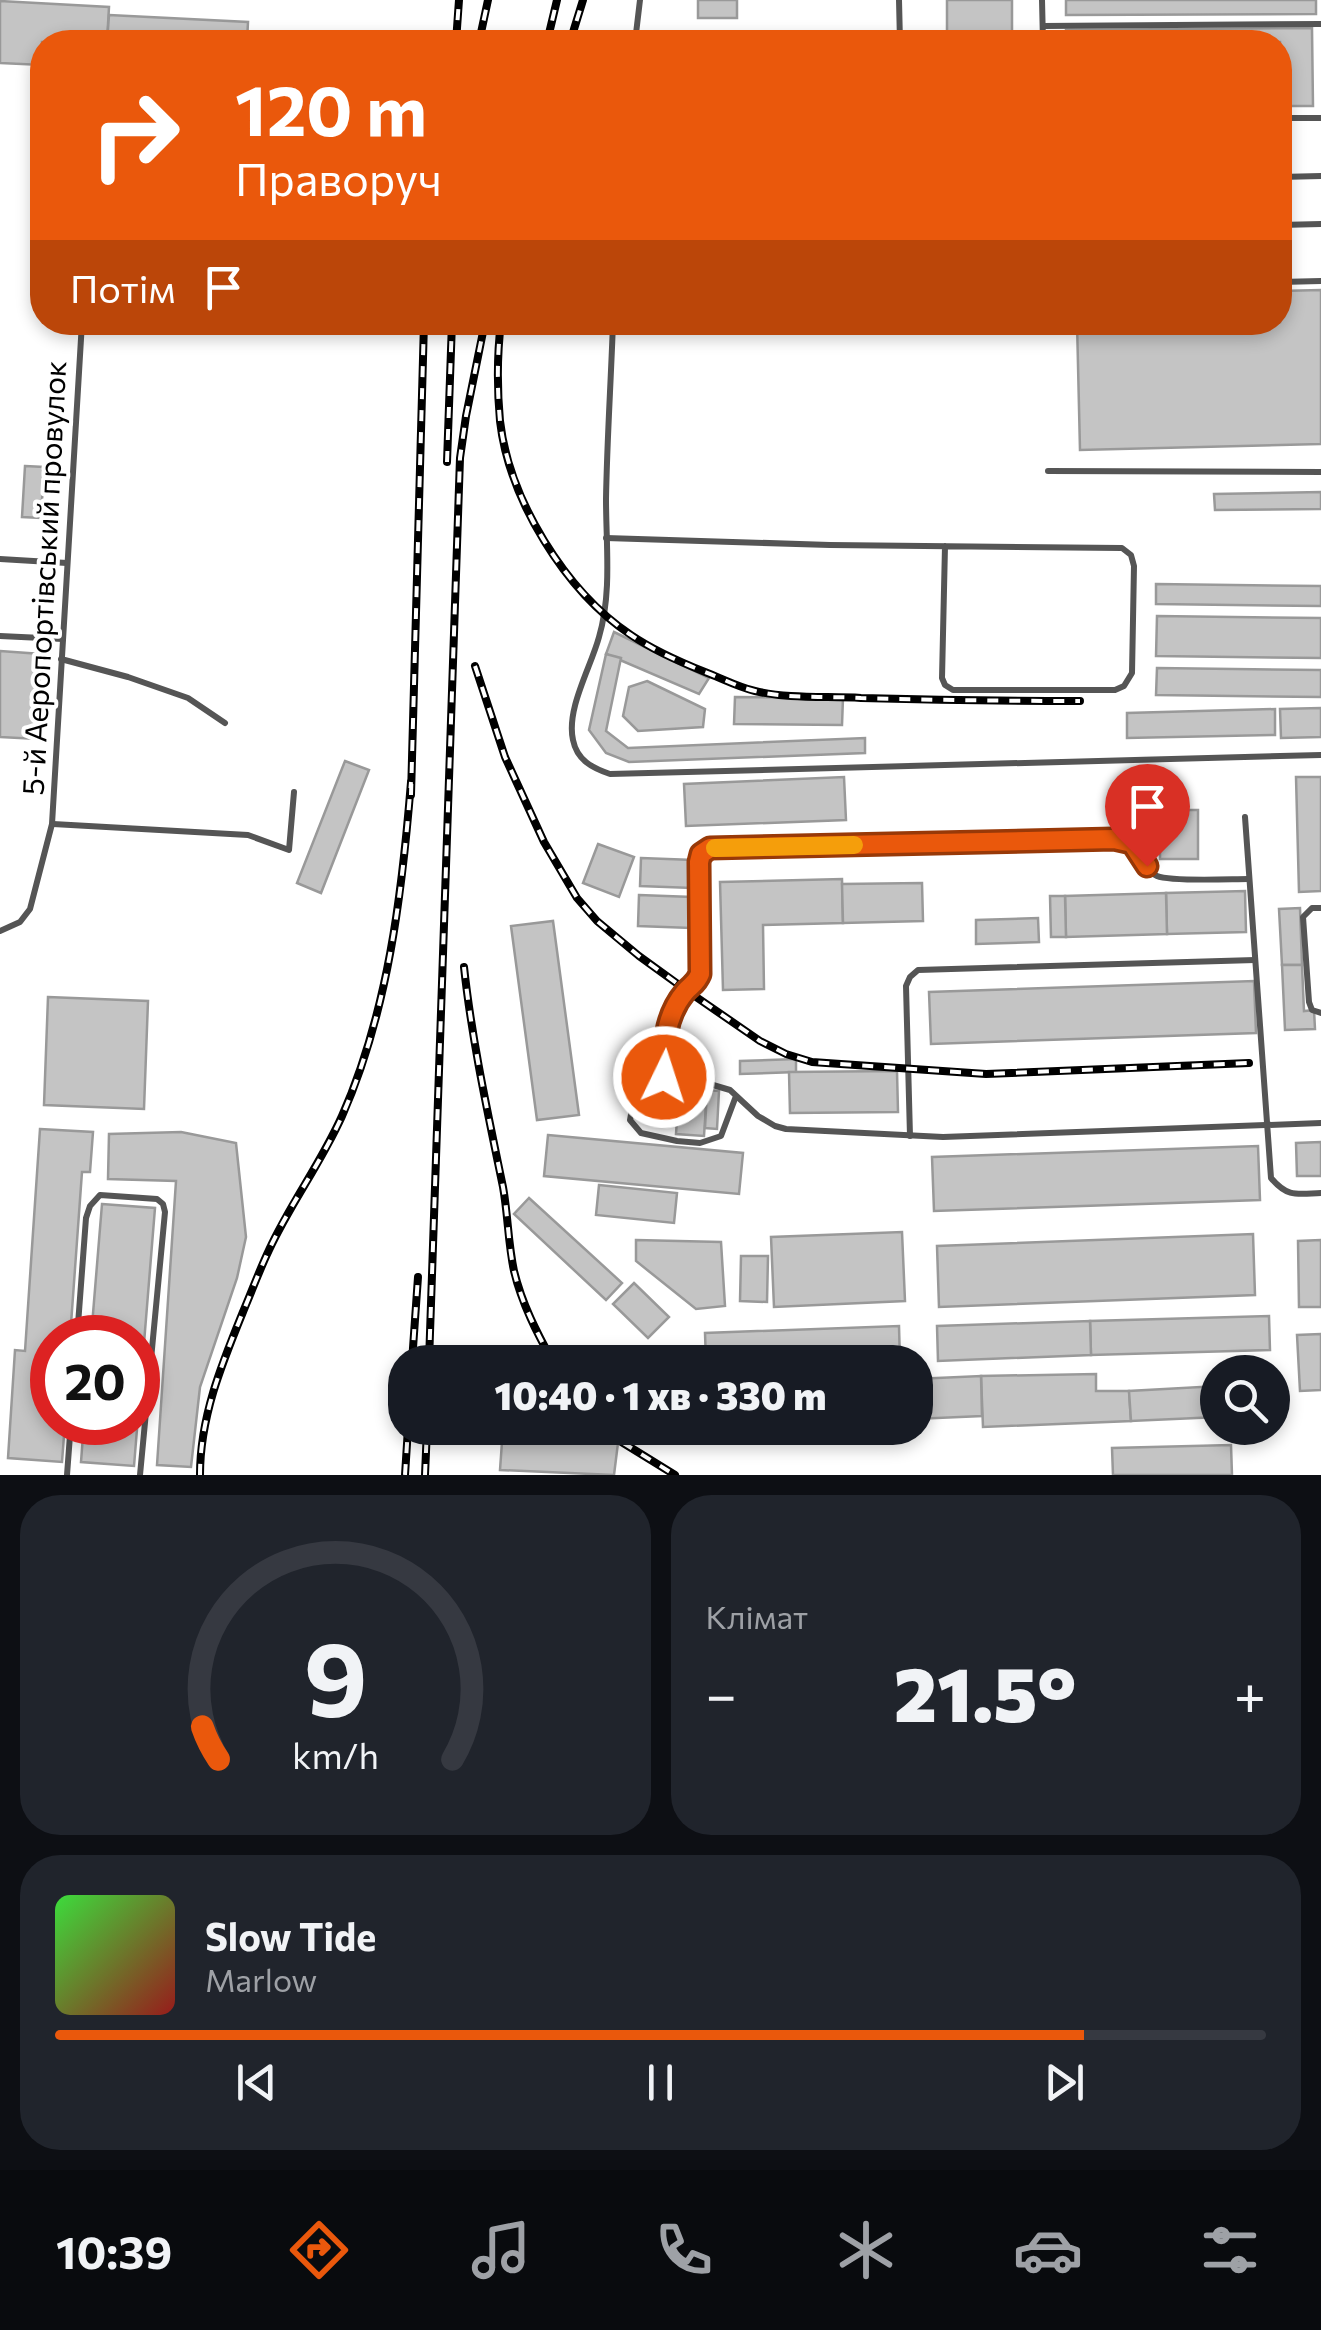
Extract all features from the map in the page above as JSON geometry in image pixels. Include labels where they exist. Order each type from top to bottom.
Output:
[{"type":"lane","points":[[636,30],[640,0]]},
{"type":"lane","points":[[899,0],[900,30]]},
{"type":"lane","points":[[1042,0],[1042,30]]},
{"type":"lane","points":[[1042,26],[1321,24]]},
{"type":"lane","points":[[1292,118],[1321,118]]},
{"type":"lane","points":[[1292,177],[1321,176]]},
{"type":"lane","points":[[1292,224],[1321,224]]},
{"type":"lane","points":[[1292,281],[1321,280]]},
{"type":"lane","name":"5-й Аеропортівський провулок","points":[[0,931],[20,922],[30,908],[52,824],[81,335]]},
{"type":"lane","points":[[613,335],[607,596],[600,634],[573,714],[572,739],[580,757],[595,770],[610,774],[1321,756]]},
{"type":"lane","points":[[1048,470],[1321,472]]},
{"type":"lane","points":[[606,538],[1122,548],[1131,555],[1134,566],[1132,673],[1124,686],[1116,690],[953,690],[945,685],[945,546]]},
{"type":"lane","points":[[0,560],[67,563]]},
{"type":"lane","points":[[0,636],[62,639]]},
{"type":"lane","points":[[61,660],[188,698],[225,722]]},
{"type":"lane","points":[[52,824],[248,835],[290,850],[294,792]]},
{"type":"lane","points":[[1245,817],[1271,1178],[1282,1190],[1321,1193]]},
{"type":"lane","points":[[664,1077],[664,1044],[670,1015],[700,974],[699,862],[701,854],[710,848],[1114,839],[1132,843],[1157,876],[1248,879]]},
{"type":"lane","points":[[1321,908],[1312,908],[1303,917],[1309,1002],[1312,1010],[1321,1014]]},
{"type":"lane","points":[[910,1136],[906,986],[918,970],[1254,960]]},
{"type":"lane","points":[[736,1096],[720,1136],[700,1143],[640,1133],[630,1120],[634,1098],[647,1080],[679,1075],[730,1090],[758,1116],[786,1129],[943,1138],[1321,1124]]},
{"type":"lane","points":[[79,1315],[86,1218],[100,1195],[157,1199],[162,1204],[165,1212],[155,1315]]},
{"type":"lane","points":[[67,1475],[69,1445]]},
{"type":"lane","points":[[140,1475],[143,1445]]},
{"type":"building","points":[[698,0],[737,0],[737,18],[698,18]]},
{"type":"building","points":[[947,0],[1012,0],[1012,30],[947,30]]},
{"type":"building","points":[[1066,0],[1316,0],[1316,14],[1066,15]]},
{"type":"building","points":[[0,1],[109,7],[108,30],[30,30],[30,64],[0,63]]},
{"type":"building","points":[[109,15],[248,22],[248,30],[108,30]]},
{"type":"building","points":[[1312,28],[1313,106],[1292,106],[1292,30],[1066,30]]},
{"type":"building","points":[[1321,290],[1321,444],[1080,450],[1077,335],[1292,335],[1292,291]]},
{"type":"building","points":[[25,466],[44,467],[41,518],[22,517]]},
{"type":"building","points":[[1321,492],[1321,509],[1215,510],[1214,494]]},
{"type":"building","points":[[1156,584],[1321,586],[1321,606],[1156,604]]},
{"type":"building","points":[[1157,616],[1321,618],[1321,658],[1156,656]]},
{"type":"building","points":[[614,632],[709,678],[699,694],[606,654]]},
{"type":"building","points":[[0,651],[41,654],[37,739],[0,737]]},
{"type":"building","points":[[606,654],[621,658],[606,731],[628,748],[865,738],[865,753],[629,762],[606,753],[589,730]]},
{"type":"building","points":[[1157,668],[1321,670],[1321,697],[1156,695]]},
{"type":"building","points":[[647,681],[705,709],[703,727],[638,731],[623,716],[629,687]]},
{"type":"building","points":[[735,697],[843,698],[842,725],[734,724]]},
{"type":"building","points":[[1321,708],[1321,737],[1281,738],[1280,709]]},
{"type":"building","points":[[1275,709],[1275,735],[1127,738],[1127,713]]},
{"type":"building","points":[[345,761],[369,770],[321,893],[297,883]]},
{"type":"building","points":[[844,777],[846,820],[686,826],[684,784]]},
{"type":"building","points":[[1296,777],[1321,777],[1321,891],[1299,892]]},
{"type":"building","points":[[1160,810],[1198,810],[1198,859],[1160,859]]},
{"type":"building","points":[[598,844],[634,857],[619,897],[583,883]]},
{"type":"building","points":[[641,858],[693,860],[692,888],[640,886]]},
{"type":"building","points":[[842,879],[843,923],[763,925],[764,989],[723,990],[720,882]]},
{"type":"building","points":[[922,883],[923,921],[843,923],[842,884]]},
{"type":"building","points":[[1245,891],[1246,932],[1167,934],[1166,893]]},
{"type":"building","points":[[1166,893],[1167,934],[1066,937],[1065,896]]},
{"type":"building","points":[[639,895],[692,897],[691,928],[638,926]]},
{"type":"building","points":[[1050,896],[1065,896],[1066,937],[1051,937]]},
{"type":"building","points":[[1300,908],[1302,965],[1282,965],[1279,909]]},
{"type":"building","points":[[1038,918],[1039,942],[976,944],[976,920]]},
{"type":"building","points":[[553,921],[579,1115],[537,1120],[511,926]]},
{"type":"building","points":[[1282,965],[1302,965],[1304,1011],[1314,1010],[1315,1029],[1285,1030]]},
{"type":"building","points":[[1254,981],[1256,1033],[931,1044],[929,992]]},
{"type":"building","points":[[48,997],[148,1001],[144,1109],[44,1105]]},
{"type":"building","points":[[796,1059],[796,1072],[740,1074],[740,1061]]},
{"type":"building","points":[[897,1071],[898,1112],[790,1113],[789,1072]]},
{"type":"building","points":[[679,1089],[707,1090],[704,1136],[676,1134]]},
{"type":"building","points":[[707,1090],[719,1091],[717,1129],[705,1128]]},
{"type":"building","points":[[40,1129],[93,1132],[90,1172],[82,1172],[72,1315],[30,1315],[30,1445],[63,1445],[62,1462],[8,1458],[15,1350],[25,1351]]},
{"type":"building","points":[[181,1132],[236,1143],[246,1237],[237,1278],[200,1387],[191,1467],[157,1465],[176,1181],[108,1179],[109,1134]]},
{"type":"building","points":[[548,1135],[743,1153],[739,1194],[544,1176]]},
{"type":"building","points":[[1321,1142],[1321,1176],[1297,1176],[1296,1143]]},
{"type":"building","points":[[1258,1146],[1260,1200],[934,1211],[932,1157]]},
{"type":"building","points":[[599,1185],[677,1193],[674,1223],[596,1215]]},
{"type":"building","points":[[529,1198],[622,1283],[606,1300],[514,1214]]},
{"type":"building","points":[[102,1204],[155,1208],[146,1315],[93,1315]]},
{"type":"building","points":[[902,1232],[905,1301],[774,1307],[771,1237]]},
{"type":"building","points":[[1253,1234],[1255,1295],[939,1307],[937,1246]]},
{"type":"building","points":[[636,1240],[721,1242],[725,1306],[696,1309],[636,1261]]},
{"type":"building","points":[[1321,1240],[1321,1307],[1299,1307],[1298,1241]]},
{"type":"building","points":[[741,1256],[768,1256],[767,1302],[740,1301]]},
{"type":"building","points":[[634,1283],[669,1317],[648,1338],[613,1304]]},
{"type":"building","points":[[1269,1316],[1270,1350],[1091,1355],[1090,1321]]},
{"type":"building","points":[[1090,1321],[1091,1355],[938,1361],[937,1326]]},
{"type":"building","points":[[899,1326],[900,1345],[705,1345],[705,1333]]},
{"type":"building","points":[[1321,1334],[1321,1390],[1300,1391],[1297,1335]]},
{"type":"building","points":[[1096,1374],[1096,1391],[1129,1391],[1131,1421],[983,1427],[981,1376]]},
{"type":"building","points":[[981,1376],[982,1416],[933,1418],[933,1378]]},
{"type":"building","points":[[1200,1387],[1200,1418],[1131,1421],[1129,1391]]},
{"type":"building","points":[[82,1445],[136,1445],[134,1466],[81,1462]]},
{"type":"building","points":[[502,1445],[618,1445],[614,1475],[500,1470]]},
{"type":"building","points":[[1231,1445],[1232,1475],[1113,1475],[1112,1448]]},
{"type":"railway","points":[[457,30],[459,0]]},
{"type":"railway","points":[[482,30],[488,0]]},
{"type":"railway","points":[[550,30],[557,0]]},
{"type":"railway","points":[[574,30],[583,0]]},
{"type":"railway","points":[[411,795],[424,335]]},
{"type":"railway","points":[[447,462],[452,335]]},
{"type":"railway","points":[[430,1345],[460,458],[482,335]]},
{"type":"railway","points":[[500,335],[500,421],[515,481],[528,511],[563,569],[584,594],[631,635],[686,664],[768,694],[1080,701]]},
{"type":"railway","points":[[475,666],[505,757],[544,842],[577,898],[597,921],[639,956],[760,1041],[812,1062],[986,1074],[1249,1063]]},
{"type":"railway","points":[[200,1475],[208,1410],[229,1348],[277,1233],[342,1116],[371,1036],[397,909],[411,782]]},
{"type":"railway","points":[[464,967],[514,1271],[544,1345]]},
{"type":"railway","points":[[413,1345],[418,1277]]},
{"type":"railway","points":[[405,1475],[407,1445]]},
{"type":"railway","points":[[425,1475],[426,1445]]},
{"type":"railway","points":[[626,1445],[675,1475]]},
{"type":"slow traffic","points":[[715,848],[854,845]]},
{"type":"route","points":[[664,1077],[664,1044],[670,1015],[700,974],[699,862],[701,854],[710,848],[1114,839],[1132,843],[1147,866]]}]
